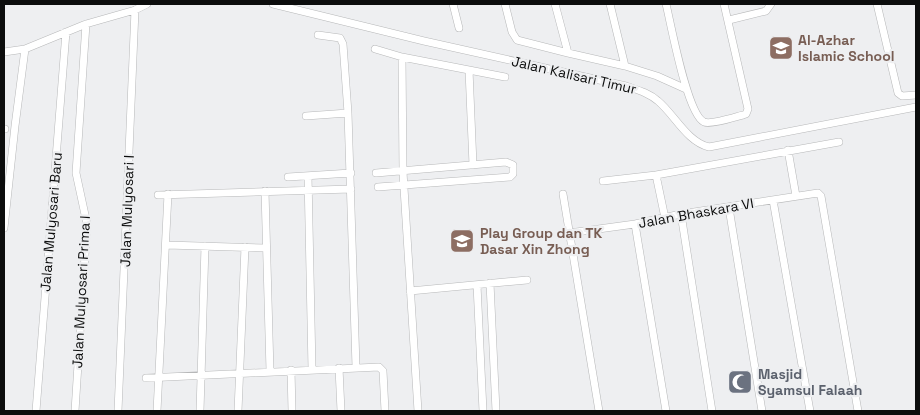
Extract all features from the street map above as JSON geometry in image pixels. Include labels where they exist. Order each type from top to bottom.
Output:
[{"type":"street","points":[[4,52],[25,48],[86,24],[135,10],[147,4]]},
{"type":"street","name":"Jalan Kalisari Timur","points":[[273,4],[424,41],[626,86],[650,94],[696,141],[709,147],[916,107]]},
{"type":"street","points":[[453,4],[458,28]]},
{"type":"street","points":[[505,4],[512,32],[517,40],[625,66],[657,76],[686,89]]},
{"type":"street","points":[[555,4],[568,53]]},
{"type":"street","points":[[610,4],[625,66]]},
{"type":"street","points":[[666,4],[686,89],[698,114],[705,122],[743,116],[747,112],[747,104],[724,4]]},
{"type":"street","points":[[729,20],[766,11],[771,4]]},
{"type":"street","points":[[877,4],[898,92],[902,96],[916,95]]},
{"type":"street","name":"Jalan Mulyosari I","points":[[118,411],[135,10]]},
{"type":"street","name":"Jalan Mulyosari Prima I","points":[[75,411],[87,224],[76,174],[86,24]]},
{"type":"street","name":"Jalan Mulyosari Baru","points":[[36,411],[66,32]]},
{"type":"street","points":[[318,35],[341,39],[343,44],[351,173],[356,367]]},
{"type":"street","points":[[4,228],[7,166],[25,48]]},
{"type":"street","points":[[374,49],[504,77]]},
{"type":"street","points":[[402,56],[404,172],[418,411]]},
{"type":"street","points":[[469,70],[473,165]]},
{"type":"street","points":[[306,116],[348,113]]},
{"type":"street","points":[[603,181],[656,175],[839,142]]},
{"type":"street","points":[[788,150],[796,196]]},
{"type":"street","points":[[376,173],[508,162],[512,165],[513,174],[510,177],[378,187]]},
{"type":"street","points":[[288,177],[351,173]]},
{"type":"street","points":[[656,175],[665,218]]},
{"type":"street","points":[[308,176],[312,369]]},
{"type":"street","points":[[158,195],[351,189]]},
{"type":"street","points":[[265,191],[270,371]]},
{"type":"street","name":"Jalan Bhaskara VI","points":[[569,233],[635,224],[681,214],[816,193],[821,196],[858,411]]},
{"type":"street","points":[[157,411],[168,194]]},
{"type":"street","points":[[562,194],[599,411]]},
{"type":"street","points":[[773,200],[810,411]]},
{"type":"street","points":[[729,208],[762,411]]},
{"type":"street","points":[[681,214],[712,411]]},
{"type":"street","points":[[635,224],[666,411]]},
{"type":"street","points":[[166,245],[266,248]]},
{"type":"street","points":[[200,411],[204,246]]},
{"type":"street","points":[[238,411],[245,248]]},
{"type":"street","points":[[410,291],[527,280]]},
{"type":"street","points":[[490,283],[496,411]]},
{"type":"street","points":[[477,285],[483,411]]},
{"type":"street","points":[[146,378],[379,367],[384,371],[385,411]]},
{"type":"street","points":[[339,368],[341,411]]},
{"type":"street","points":[[291,370],[292,411]]},
{"type":"place","name":"Al-Azhar Islamic School","points":[[781,48]]},
{"type":"place","name":"Play Group dan TK Dasar Xin Zhong","points":[[462,241]]},
{"type":"place","name":"Masjid Syamsul Falaah","points":[[740,382]]}]
